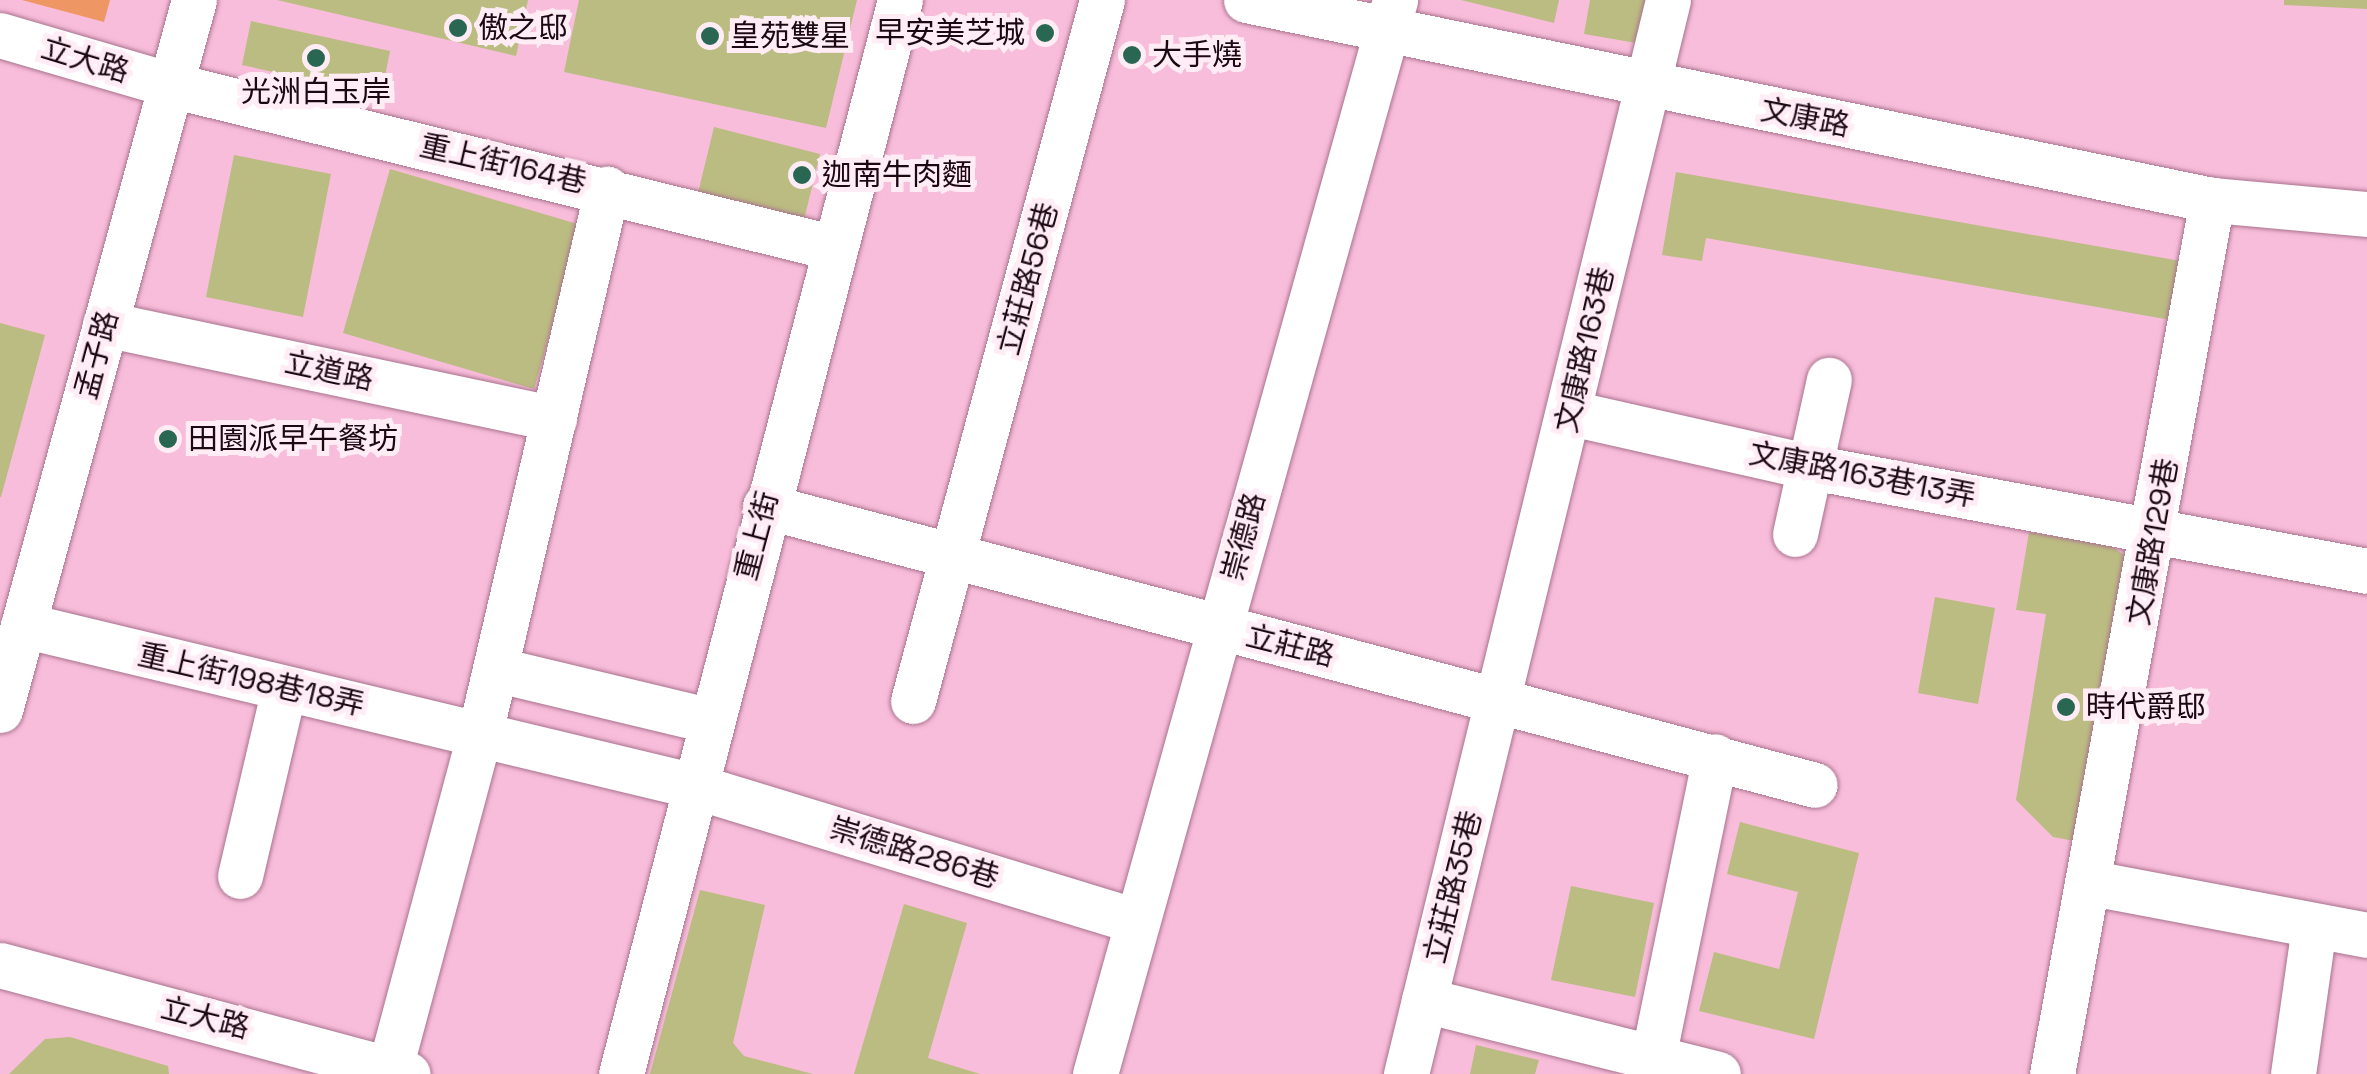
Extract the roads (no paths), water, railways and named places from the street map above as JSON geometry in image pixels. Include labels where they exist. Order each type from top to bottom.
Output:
[{"type":"street","name":"孟子路","points":[[0,710],[194,0]]},
{"type":"street","name":"重上街","points":[[620,1074],[708,720],[900,0]]},
{"type":"street","name":"立莊路56巷","points":[[912,701],[954,559],[1102,0]]},
{"type":"street","name":"文康路","points":[[1246,0],[1389,15],[1647,87],[2212,200],[2367,214]]},
{"type":"street","name":"文康路163巷","points":[[1500,700],[1668,0]]},
{"type":"street","name":"崇德路","points":[[1095,1074],[1389,15]]},
{"type":"street","name":"立大路","points":[[0,35],[170,85]]},
{"type":"street","name":"重上街164巷","points":[[170,85],[607,189],[834,248]]},
{"type":"street","points":[[399,1071],[607,189]]},
{"type":"street","name":"文康路129巷","points":[[2052,1074],[2092,883],[2212,200]]},
{"type":"street","name":"立道路","points":[[105,324],[554,418]]},
{"type":"street","points":[[1795,534],[1829,380]]},
{"type":"street","name":"文康路163巷13弄","points":[[1571,413],[1812,466],[2367,571]]},
{"type":"street","name":"立莊路","points":[[765,506],[1815,784]]},
{"type":"street","name":"重上街198巷18弄","points":[[23,624],[692,785]]},
{"type":"street","points":[[495,669],[708,720]]},
{"type":"street","points":[[240,876],[284,688]]},
{"type":"street","name":"立莊路35巷","points":[[1406,1074],[1500,700]]},
{"type":"street","points":[[1653,1058],[1716,756]]},
{"type":"street","name":"崇德路286巷","points":[[692,785],[1137,921]]},
{"type":"street","points":[[2092,883],[2367,935]]},
{"type":"street","points":[[2293,1074],[2314,926]]},
{"type":"street","name":"立大路","points":[[0,965],[331,1062],[399,1071]]},
{"type":"street","points":[[1424,1000],[1718,1074]]},
{"type":"place","name":"傲之邸","points":[[458,28]]},
{"type":"place","name":"早安美芝城","points":[[1045,33]]},
{"type":"place","name":"皇苑雙星","points":[[710,36]]},
{"type":"place","name":"大手燒","points":[[1132,55]]},
{"type":"place","name":"光洲白玉岸","points":[[316,58]]},
{"type":"place","name":"迦南牛肉麵","points":[[802,175]]},
{"type":"place","name":"田園派早午餐坊","points":[[168,439]]},
{"type":"place","name":"時代爵邸","points":[[2066,707]]}]
